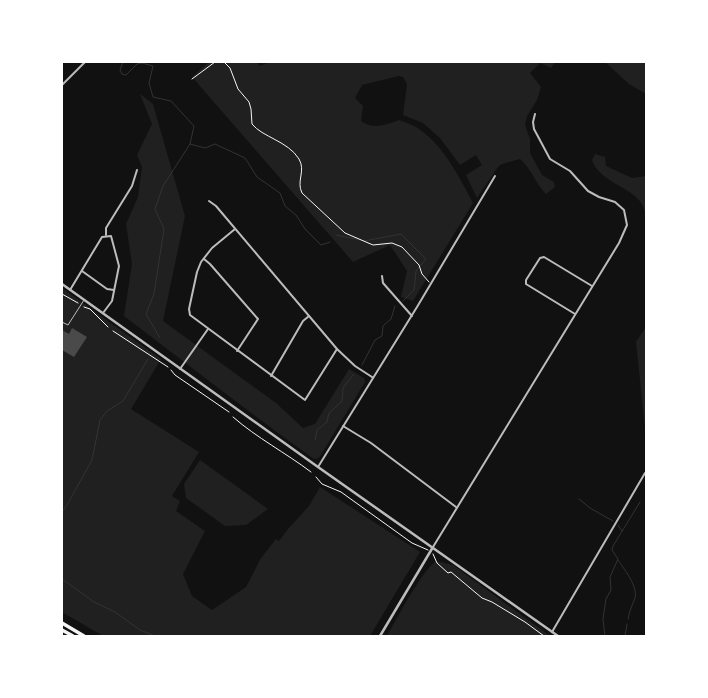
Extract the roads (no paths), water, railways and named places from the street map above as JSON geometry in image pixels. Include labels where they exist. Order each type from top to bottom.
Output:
[{"type":"highway","points":[[64,624],[84,636]]},
{"type":"highway","points":[[62,630],[73,636]]},
{"type":"street","points":[[62,85],[85,62]]},
{"type":"street","points":[[380,636],[456,507],[626,230],[628,221],[622,208],[615,202],[588,192],[570,171],[550,159],[534,129],[533,122],[535,114]]},
{"type":"street","points":[[106,235],[106,228],[132,186],[137,170]]},
{"type":"street","points":[[318,467],[372,377],[412,316],[495,176]]},
{"type":"street","points":[[209,201],[216,206],[337,349],[355,366],[372,377]]},
{"type":"street","points":[[235,229],[212,248],[203,259],[197,272],[189,309],[192,317],[305,400],[337,349]]},
{"type":"street","points":[[70,290],[102,236],[111,236],[119,264],[112,301],[103,313]]},
{"type":"street","points":[[575,314],[526,284],[526,280],[540,258],[544,257],[592,286]]},
{"type":"street","points":[[203,259],[210,264],[258,319],[237,351]]},
{"type":"street","points":[[82,272],[108,289],[114,290]]},
{"type":"street","points":[[382,276],[383,283],[412,316]]},
{"type":"street","points":[[62,284],[558,636]]},
{"type":"street","points":[[271,376],[303,321],[310,316]]},
{"type":"street","points":[[180,369],[208,329]]},
{"type":"street","points":[[343,426],[371,443],[456,507]]},
{"type":"street","points":[[552,632],[644,473]]},
{"type":"street","points":[[62,630],[64,624]]},
{"type":"lane","points":[[62,322],[68,325],[84,299]]},
{"type":"waterway","points":[[123,62],[120,70],[122,74],[126,75],[137,64],[142,63],[153,66],[149,83],[153,97],[171,101],[194,126],[190,144],[163,186],[155,209],[164,229],[154,294],[146,314],[160,338]]},
{"type":"waterway","points":[[190,144],[205,148],[215,144],[245,158],[257,177],[280,193],[285,206],[296,215],[305,229],[321,245],[330,242]]},
{"type":"waterway","points":[[364,241],[401,234],[426,259],[416,271],[414,290],[403,301]]},
{"type":"waterway","points":[[336,235],[361,240]]},
{"type":"waterway","points":[[362,365],[375,340],[382,336],[383,326],[391,319],[395,306]]},
{"type":"waterway","points":[[62,512],[92,460],[100,420],[107,411],[123,401],[148,359]]},
{"type":"waterway","points":[[315,440],[317,430],[327,422],[329,413],[342,401],[343,388],[353,375]]},
{"type":"waterway","points":[[579,499],[590,508],[613,521]]},
{"type":"waterway","points":[[605,636],[603,619],[606,599],[611,590],[610,577],[618,559],[612,550],[613,546],[640,502]]},
{"type":"waterway","points":[[618,525],[622,531]]},
{"type":"waterway","points":[[618,560],[633,583],[635,593],[635,598],[628,619]]},
{"type":"waterway","points":[[62,579],[94,602],[115,612],[140,630],[155,636]]},
{"type":"waterway","points":[[625,636],[627,624]]}]
